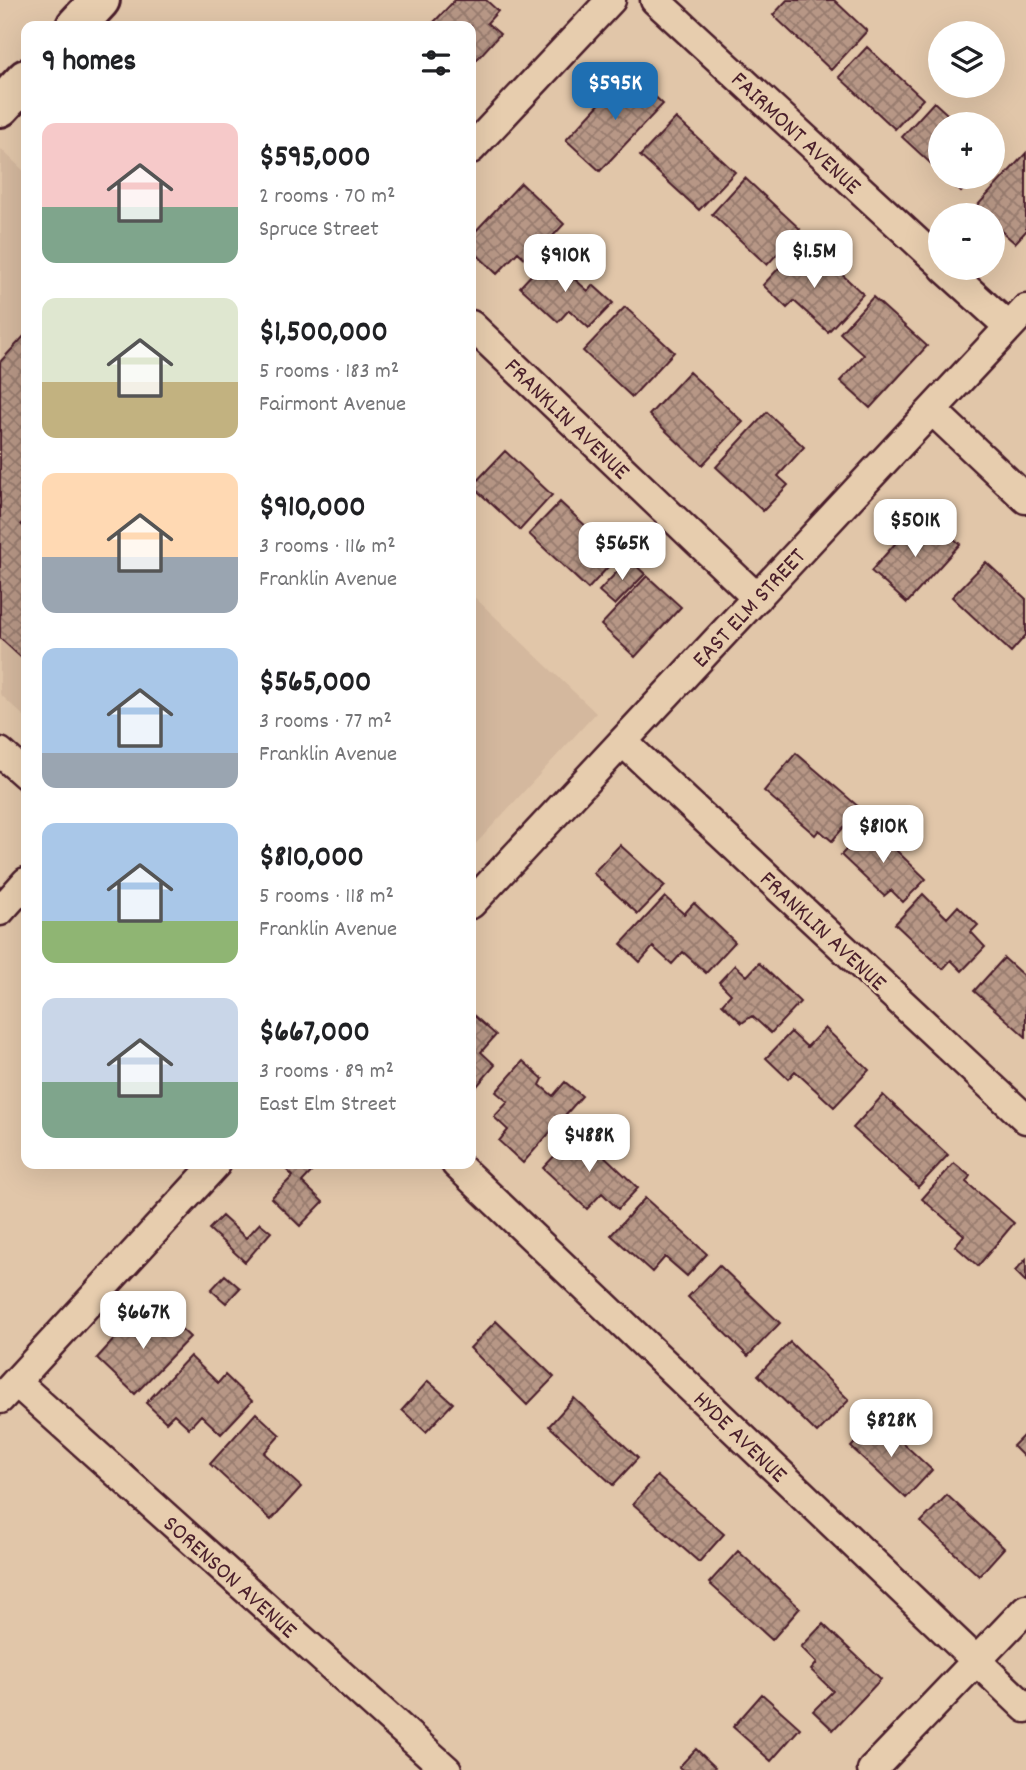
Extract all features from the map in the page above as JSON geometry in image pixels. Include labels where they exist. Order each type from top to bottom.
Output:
[{"type":"street","points":[[81,21],[100,0]]},
{"type":"street","points":[[476,144],[611,0]]},
{"type":"street","name":"FAIRMONT AVENUE","points":[[655,0],[928,252]]},
{"type":"street","points":[[0,107],[21,84]]},
{"type":"street","points":[[962,280],[1017,318]]},
{"type":"street","name":"EAST ELM STREET","points":[[476,899],[1017,318]]},
{"type":"street","name":"FRANKLIN AVENUE","points":[[476,330],[757,597]]},
{"type":"street","points":[[932,410],[1026,499]]},
{"type":"street","name":"FRANKLIN AVENUE","points":[[623,742],[1026,1119]]},
{"type":"street","points":[[0,752],[21,771]]},
{"type":"street","points":[[0,911],[21,888]]},
{"type":"street","points":[[8,1391],[211,1169]]},
{"type":"street","name":"HYDE AVENUE","points":[[461,1169],[1026,1708]]},
{"type":"street","name":"SORENSON AVENUE","points":[[8,1391],[447,1770]]},
{"type":"street","points":[[872,1770],[1026,1609]]},
{"type":"shaded area","points":[[1,149],[21,168],[21,713],[0,694]]},
{"type":"shaded area","points":[[476,599],[596,713],[476,844]]},
{"type":"building","points":[[455,0],[486,0],[498,11],[487,23],[500,34],[476,60],[476,21],[435,21]]},
{"type":"building","points":[[787,0],[834,0],[867,31],[831,70],[773,15]]},
{"type":"building","points":[[867,47],[923,99],[895,129],[839,77]]},
{"type":"building","points":[[629,72],[663,104],[600,171],[566,140]]},
{"type":"building","points":[[934,102],[945,112],[928,112],[928,161],[902,137]]},
{"type":"building","points":[[676,118],[735,172],[699,210],[640,156]]},
{"type":"building","points":[[1026,153],[1026,231],[1015,243],[1005,234],[1005,203],[980,203],[993,189],[1005,189],[1005,176]]},
{"type":"building","points":[[745,178],[800,229],[767,265],[712,214]]},
{"type":"building","points":[[521,183],[564,224],[529,262],[518,252],[497,274],[476,254],[476,231]]},
{"type":"building","points":[[792,254],[809,270],[822,256],[863,294],[828,332],[794,301],[787,308],[763,285]]},
{"type":"building","points":[[549,256],[588,291],[593,285],[613,303],[589,328],[569,310],[558,322],[520,287]]},
{"type":"building","points":[[873,297],[927,346],[870,408],[840,381],[864,355],[840,333]]},
{"type":"building","points":[[625,307],[674,352],[632,397],[583,351]]},
{"type":"building","points":[[21,339],[21,657],[0,638],[0,362]]},
{"type":"building","points":[[689,372],[743,422],[702,465],[649,415]]},
{"type":"building","points":[[767,412],[804,447],[778,476],[788,485],[763,511],[716,467]]},
{"type":"building","points":[[505,451],[552,495],[520,530],[476,490],[476,482]]},
{"type":"building","points":[[560,502],[618,556],[588,589],[529,534]]},
{"type":"building","points":[[929,517],[960,544],[907,603],[871,571],[908,529],[914,534]]},
{"type":"building","points":[[629,559],[645,574],[615,605],[599,591]]},
{"type":"building","points":[[986,562],[1026,599],[1026,635],[1011,652],[952,597]]},
{"type":"building","points":[[647,576],[681,607],[635,657],[601,625]]},
{"type":"building","points":[[796,753],[860,808],[832,841],[819,830],[815,835],[764,791]]},
{"type":"building","points":[[870,825],[926,879],[903,902],[891,890],[884,896],[841,855]]},
{"type":"building","points":[[620,845],[665,886],[638,914],[593,873]]},
{"type":"building","points":[[923,894],[947,918],[958,906],[978,925],[971,932],[985,947],[962,971],[951,960],[943,969],[895,924]]},
{"type":"building","points":[[665,897],[684,914],[694,903],[735,942],[706,973],[683,952],[672,964],[653,947],[640,962],[621,944]]},
{"type":"building","points":[[1004,958],[1026,978],[1026,1037],[974,991]]},
{"type":"building","points":[[759,963],[800,1002],[771,1033],[752,1016],[742,1023],[722,1004],[731,994],[719,982],[735,965],[747,976]]},
{"type":"building","points":[[476,1017],[496,1035],[481,1052],[495,1065],[476,1087]]},
{"type":"building","points":[[825,1028],[869,1070],[834,1107],[795,1071],[788,1079],[766,1058],[791,1032],[807,1047]]},
{"type":"building","points":[[523,1061],[543,1079],[540,1085],[553,1096],[565,1082],[582,1096],[523,1163],[499,1141],[508,1130],[494,1117],[508,1102],[496,1092]]},
{"type":"building","points":[[883,1095],[948,1155],[918,1187],[853,1128]]},
{"type":"building","points":[[578,1131],[638,1188],[618,1209],[602,1193],[587,1209],[543,1168]]},
{"type":"building","points":[[954,1163],[970,1176],[966,1182],[1014,1223],[978,1266],[955,1246],[964,1235],[922,1199]]},
{"type":"building","points":[[285,1169],[314,1169],[302,1182],[323,1202],[300,1226],[271,1198],[293,1176]]},
{"type":"building","points":[[645,1198],[707,1254],[687,1276],[665,1257],[652,1272],[611,1235]]},
{"type":"building","points":[[222,1216],[246,1238],[260,1223],[271,1232],[245,1262],[209,1229]]},
{"type":"building","points":[[1026,1259],[1026,1282],[1015,1271]]},
{"type":"building","points":[[719,1265],[780,1323],[748,1356],[688,1297]]},
{"type":"building","points":[[225,1275],[240,1288],[226,1303],[211,1290]]},
{"type":"building","points":[[160,1309],[190,1337],[135,1394],[97,1358],[128,1324],[137,1333]]},
{"type":"building","points":[[496,1321],[554,1377],[527,1405],[470,1348]]},
{"type":"building","points":[[790,1342],[849,1400],[817,1433],[758,1375]]},
{"type":"building","points":[[190,1356],[218,1383],[225,1375],[252,1401],[221,1434],[201,1415],[189,1428],[174,1414],[166,1422],[146,1403]]},
{"type":"building","points":[[428,1381],[453,1403],[426,1432],[402,1410]]},
{"type":"building","points":[[574,1398],[638,1458],[613,1485],[549,1426]]},
{"type":"building","points":[[256,1413],[280,1435],[264,1453],[301,1487],[271,1520],[210,1464]]},
{"type":"building","points":[[877,1419],[932,1470],[906,1498],[851,1447]]},
{"type":"building","points":[[1026,1433],[1026,1459],[1013,1446]]},
{"type":"building","points":[[657,1476],[724,1534],[699,1562],[633,1504]]},
{"type":"building","points":[[947,1495],[1004,1548],[979,1576],[921,1522]]},
{"type":"building","points":[[738,1551],[800,1608],[772,1640],[709,1583]]},
{"type":"building","points":[[823,1624],[881,1679],[833,1730],[813,1711],[833,1691],[811,1670],[817,1663],[801,1647]]},
{"type":"building","points":[[762,1694],[800,1728],[771,1761],[733,1727]]},
{"type":"building","points":[[696,1749],[715,1767],[712,1770],[682,1770],[679,1767]]}]
